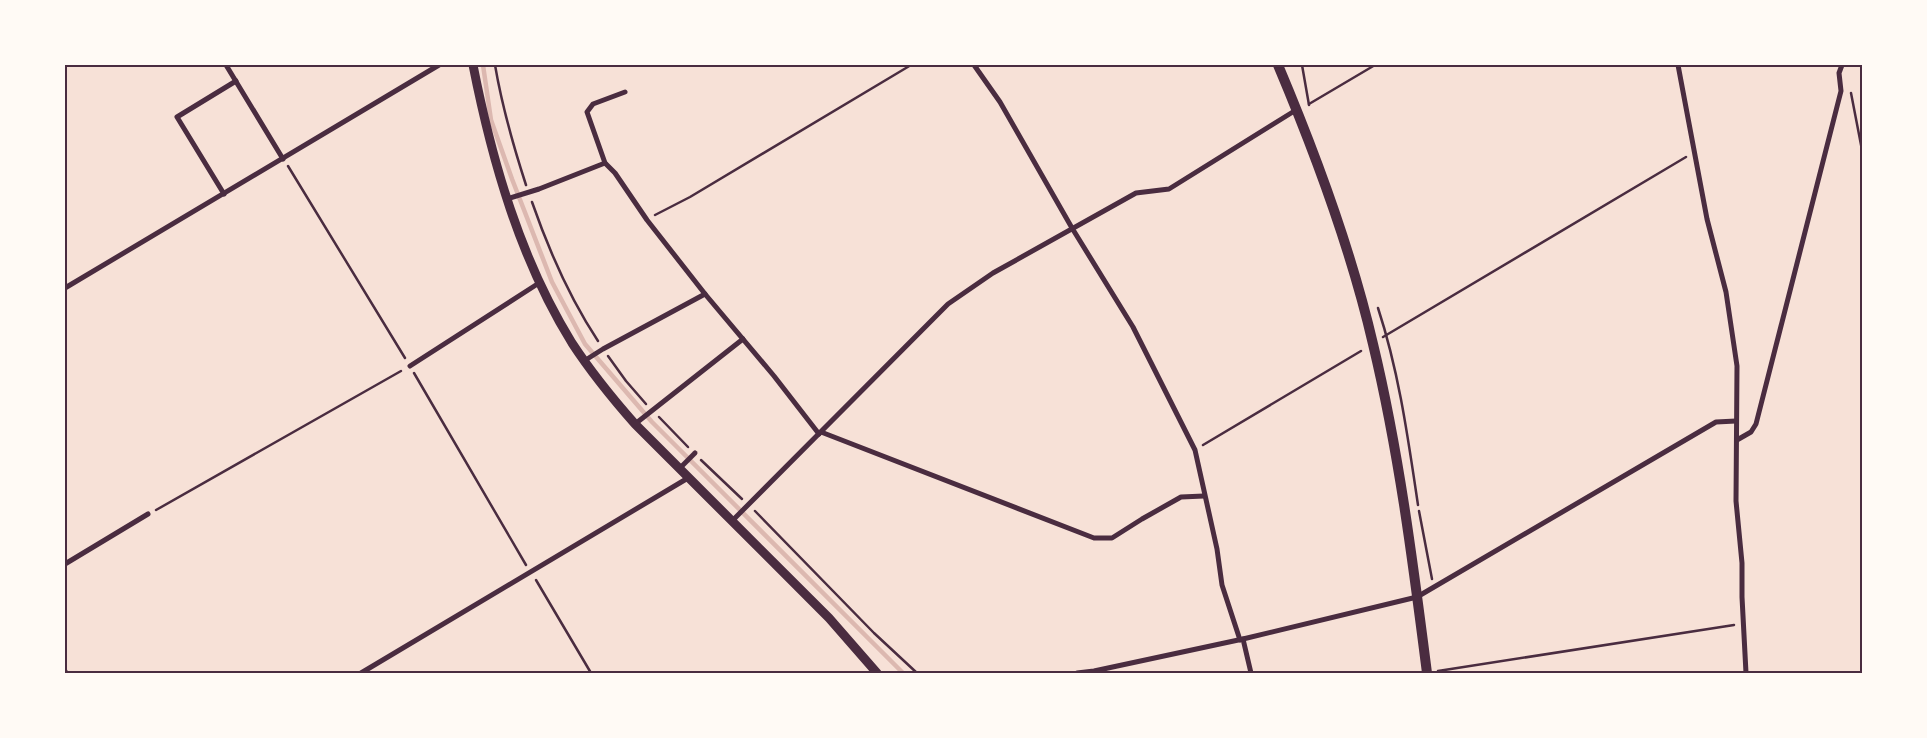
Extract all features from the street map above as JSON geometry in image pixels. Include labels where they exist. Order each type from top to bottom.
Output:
[{"type":"main road","points":[[1278,65],[1297,110],[1334,210],[1373,344],[1399,470],[1426,673]]},
{"type":"street","points":[[226,65],[283,159]]},
{"type":"street","points":[[66,286],[439,65]]},
{"type":"street","points":[[473,65],[482,112],[511,198],[526,252],[539,283],[559,321],[588,359],[606,391],[682,466],[688,478],[735,518],[878,673]]},
{"type":"street","points":[[974,65],[1000,102],[1072,228],[1133,327],[1195,450],[1217,549],[1222,586],[1251,673]]},
{"type":"street","points":[[1678,65],[1707,219],[1726,292],[1737,366],[1736,501],[1742,563],[1746,673]]},
{"type":"street","points":[[1736,440],[1751,432],[1756,424],[1840,91],[1839,73],[1842,65]]},
{"type":"street","points":[[224,194],[177,117],[236,81]]},
{"type":"street","points":[[625,92],[593,104],[587,112],[605,163],[615,173],[647,220],[705,294],[820,433],[1094,538],[1112,538],[1182,497],[1204,496]]},
{"type":"street","points":[[735,518],[948,304],[993,273],[1136,193],[1170,189],[1297,110]]},
{"type":"street","points":[[511,198],[529,193],[605,163]]},
{"type":"street","points":[[410,366],[539,283]]},
{"type":"street","points":[[588,359],[705,294]]},
{"type":"street","points":[[638,421],[743,339]]},
{"type":"street","points":[[1077,673],[1241,640],[1417,596],[1716,422],[1736,421]]},
{"type":"street","points":[[682,466],[695,453]]},
{"type":"street","points":[[361,673],[688,478]]},
{"type":"street","points":[[65,564],[148,514]]},
{"type":"path","points":[[496,65],[501,97],[510,133],[529,193]]},
{"type":"path","points":[[647,220],[690,197],[911,65]]},
{"type":"path","points":[[1302,65],[1309,104]]},
{"type":"path","points":[[1297,110],[1374,65]]},
{"type":"path","points":[[1849,84],[1862,150]]},
{"type":"path","points":[[1195,450],[1695,151]]},
{"type":"path","points":[[148,514],[410,366]]},
{"type":"path","points":[[531,572],[591,673]]},
{"type":"path","points":[[1426,673],[1743,623]]},
{"type":"waterway","points":[[483,65],[491,120],[512,179],[552,282],[585,344],[652,422],[903,673]]}]
